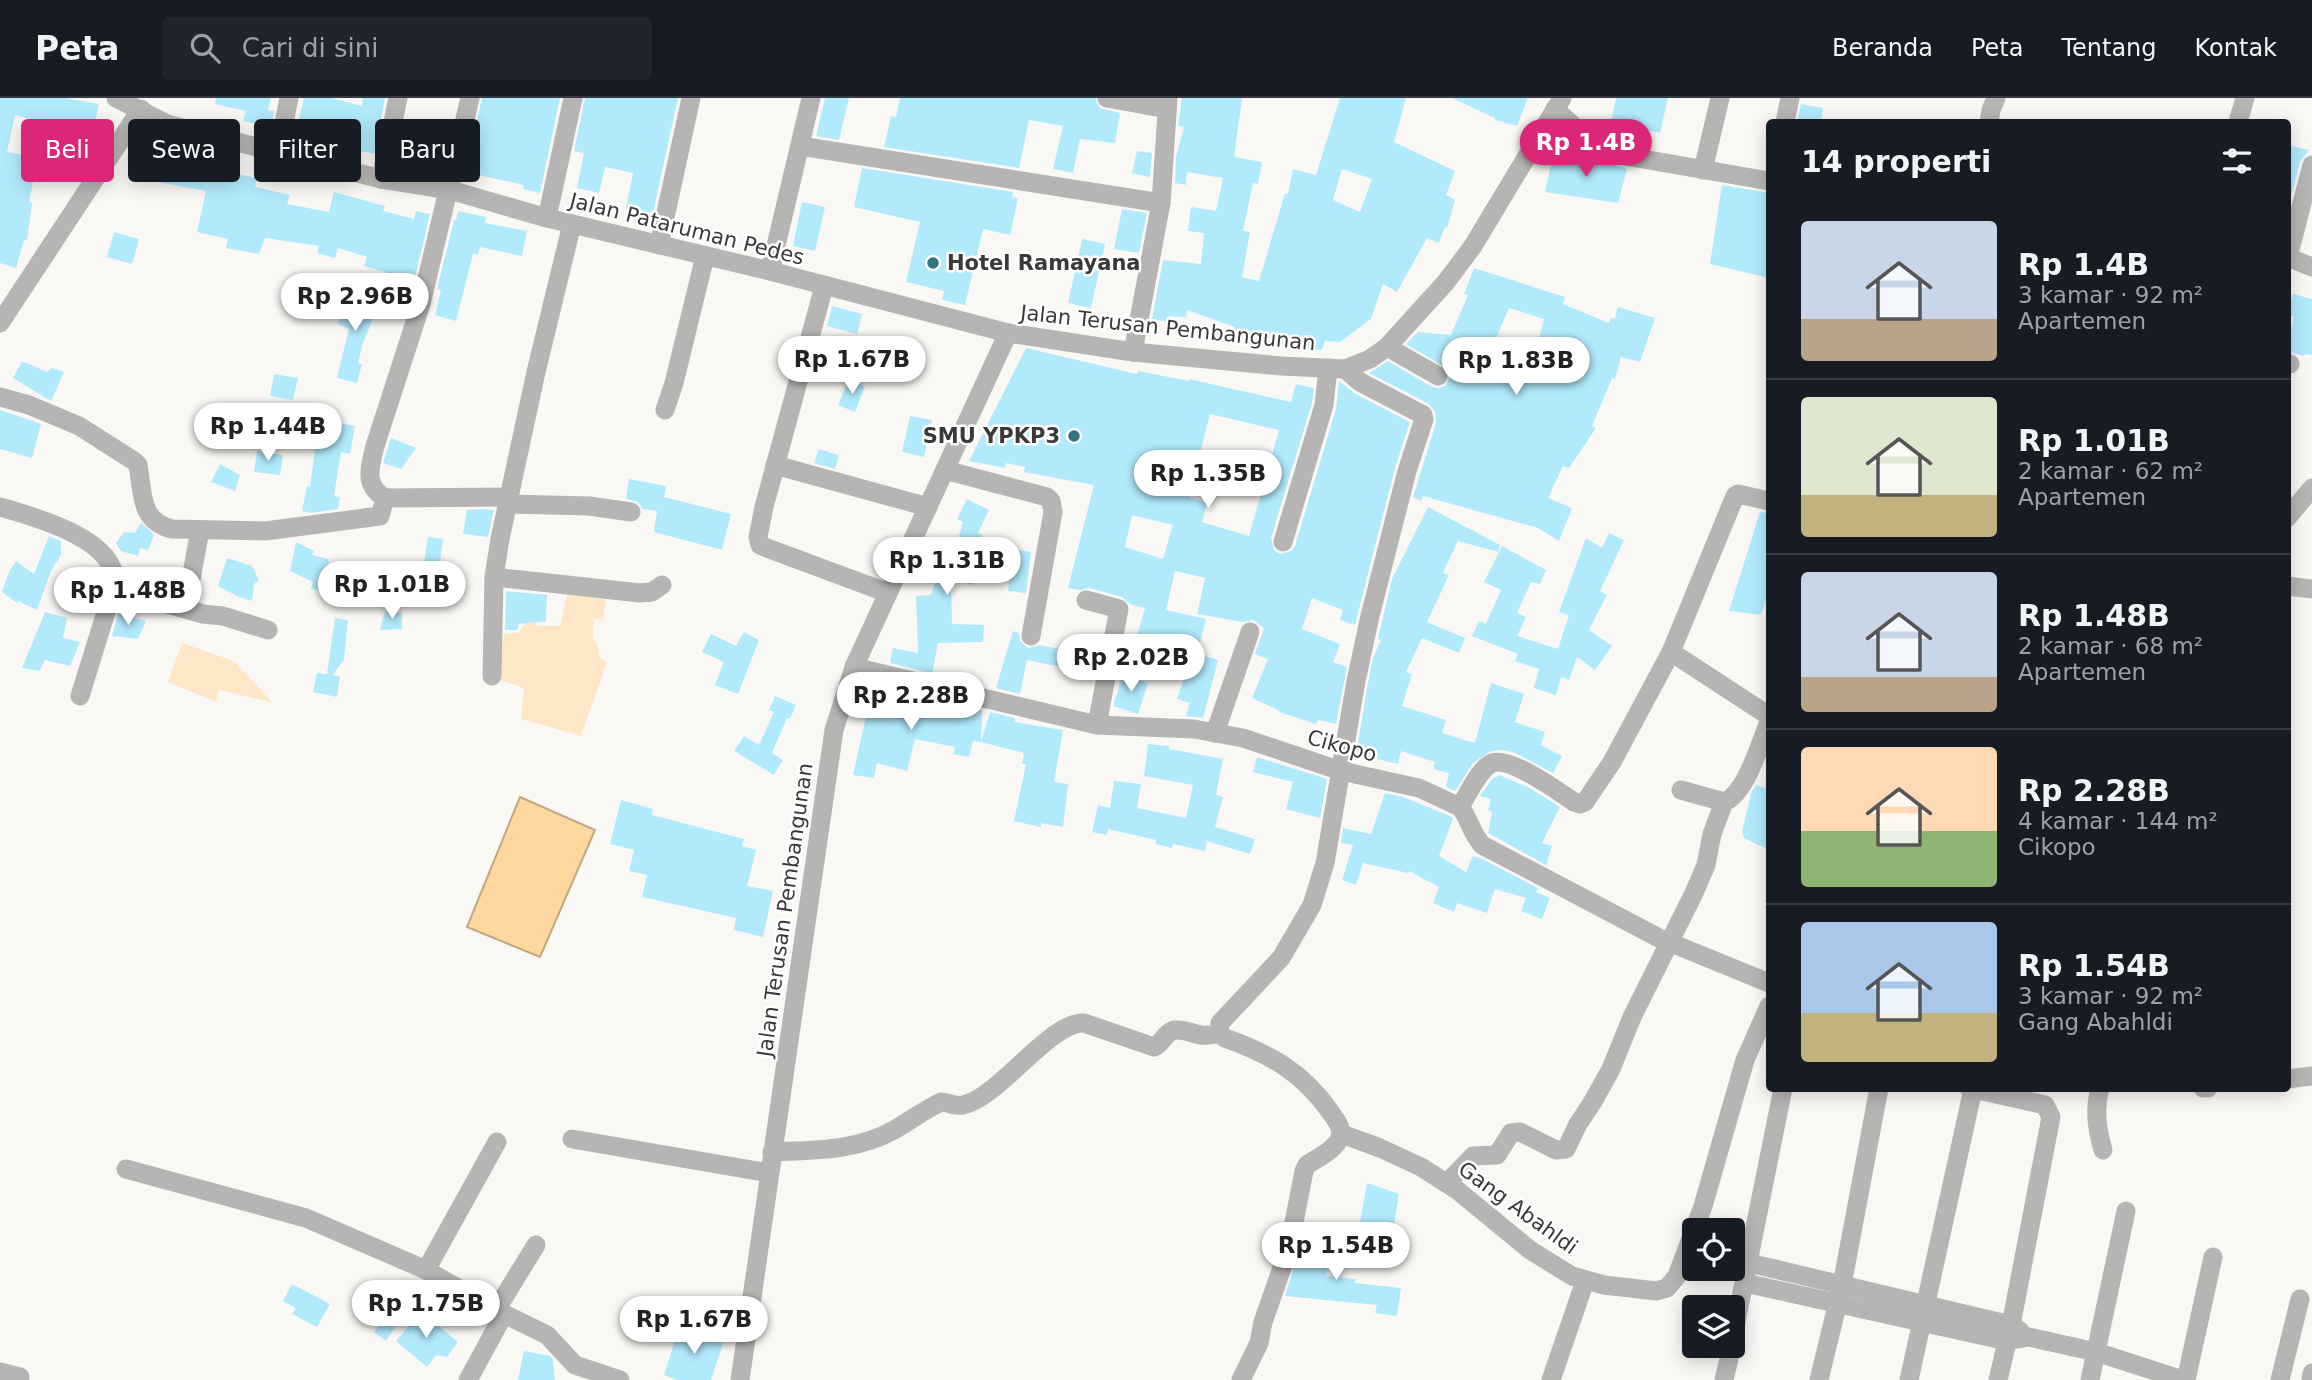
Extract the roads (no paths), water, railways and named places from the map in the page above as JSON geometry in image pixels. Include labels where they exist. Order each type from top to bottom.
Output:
[{"type":"street","name":"Jalan Pataruman Pedes","points":[[116,98],[167,124],[254,147]]},
{"type":"street","points":[[285,119],[289,98]]},
{"type":"street","points":[[394,119],[398,98]]},
{"type":"street","points":[[470,98],[421,304],[375,446],[369,481],[373,489],[385,498],[509,501],[589,506],[631,512]]},
{"type":"street","points":[[547,218],[573,98]]},
{"type":"street","points":[[659,245],[691,98]]},
{"type":"street","points":[[770,271],[811,98]]},
{"type":"street","points":[[1108,98],[1168,103],[1161,203],[1133,352]]},
{"type":"street","points":[[1703,170],[1720,98]]},
{"type":"street","points":[[1786,119],[1790,98]]},
{"type":"street","points":[[1990,119],[1996,98]]},
{"type":"street","points":[[2239,119],[2245,98]]},
{"type":"street","points":[[1558,104],[1591,142],[1620,155],[1766,180]]},
{"type":"street","name":"Jalan Terusan Pembangunan","points":[[740,1380],[834,730],[854,667],[1008,333],[1133,352],[1337,369],[1370,359],[1387,348],[1446,282],[1473,246],[1558,104]]},
{"type":"street","points":[[0,323],[141,109]]},
{"type":"street","points":[[800,146],[1161,203]]},
{"type":"street","points":[[2291,242],[2312,165]]},
{"type":"street","name":"Jalan Pataruman Pedes","points":[[400,182],[450,190],[547,218],[770,271],[1008,333]]},
{"type":"street","points":[[492,676],[494,577],[536,372],[572,224]]},
{"type":"street","points":[[665,410],[705,256]]},
{"type":"street","points":[[2291,259],[2312,267]]},
{"type":"street","points":[[824,285],[758,537],[760,545],[888,593]]},
{"type":"street","points":[[1387,348],[1438,376]]},
{"type":"street","points":[[1219,1033],[1220,1023],[1281,958],[1312,905],[1325,863],[1356,681],[1370,616],[1423,415],[1337,369],[1283,542]]},
{"type":"street","points":[[0,397],[29,405],[79,426],[134,461],[138,465],[144,504],[151,519],[163,526],[200,530],[265,531],[380,516],[385,498]]},
{"type":"street","points":[[775,465],[928,508]]},
{"type":"street","points":[[945,470],[1051,501],[1053,512],[1031,636]]},
{"type":"street","points":[[2291,513],[2312,488]]},
{"type":"street","points":[[1766,500],[1738,494],[1735,496],[1671,652],[1612,762],[1585,802],[1574,802],[1522,770],[1500,762],[1491,763],[1460,807],[1472,833],[1482,845],[1668,942],[1766,982]]},
{"type":"street","points":[[0,507],[89,541],[114,566],[114,586],[80,696]]},
{"type":"street","points":[[180,607],[191,579],[200,530]]},
{"type":"street","points":[[494,577],[640,593],[652,592],[662,585]]},
{"type":"street","points":[[114,586],[268,630]]},
{"type":"street","points":[[2291,586],[2312,589]]},
{"type":"street","points":[[1086,600],[1119,609],[1097,725]]},
{"type":"street","points":[[1214,733],[1250,632]]},
{"type":"street","points":[[1671,652],[1766,714]]},
{"type":"street","name":"Cikopo","points":[[854,667],[1097,725],[1194,729],[1243,738],[1341,771],[1419,788],[1460,807]]},
{"type":"street","points":[[1447,1183],[1473,1156],[1497,1155],[1515,1131],[1556,1150],[1566,1149],[1577,1124],[1611,1069],[1632,1017],[1689,904],[1706,865],[1712,834],[1724,802],[1736,795],[1741,788],[1766,729]]},
{"type":"street","points":[[1681,790],[1724,802]]},
{"type":"street","name":"Gang Abahldi","points":[[1342,1135],[1410,1162],[1447,1183],[1554,1267],[1585,1281],[1656,1291],[1667,1288],[1677,1276],[1703,1206],[1745,1060],[1766,1013]]},
{"type":"street","points":[[772,1152],[850,1147],[894,1130],[941,1102],[956,1106],[978,1099],[1030,1055],[1074,1023],[1084,1023],[1154,1047],[1163,1042],[1168,1032],[1175,1030],[1207,1037],[1219,1033],[1291,1069],[1326,1105],[1341,1128],[1342,1135],[1338,1142],[1307,1165],[1304,1171],[1289,1248],[1263,1322],[1259,1343],[1241,1380]]},
{"type":"street","points":[[2291,1079],[2312,1076]]},
{"type":"street","points":[[1742,1295],[1782,1092]]},
{"type":"street","points":[[1819,1380],[1839,1294],[1878,1092]]},
{"type":"street","points":[[1909,1380],[1970,1092]]},
{"type":"street","points":[[1985,1092],[2045,1105],[2051,1117],[1998,1380]]},
{"type":"street","points":[[2099,1092],[2096,1112],[2102,1150]]},
{"type":"street","points":[[572,1139],[769,1173]]},
{"type":"street","points":[[426,1270],[497,1143]]},
{"type":"street","points":[[126,1169],[306,1218],[426,1270],[547,1335],[572,1373],[620,1380]]},
{"type":"street","points":[[2090,1380],[2126,1211]]},
{"type":"street","points":[[468,1380],[536,1245]]},
{"type":"street","points":[[1745,1283],[1839,1294],[2096,1352],[2185,1380],[2213,1257]]},
{"type":"street","points":[[1749,1263],[1839,1294]]},
{"type":"street","points":[[1550,1380],[1585,1281]]},
{"type":"street","points":[[2280,1380],[2300,1299]]},
{"type":"street","points":[[1724,1380],[1729,1358]]},
{"type":"street","points":[[0,1372],[20,1377]]},
{"type":"street","points":[[2311,1380],[2312,1373]]},
{"type":"place","name":"Hotel Ramayana","points":[[933,263]]},
{"type":"place","name":"SMU YPKP3","points":[[1074,436]]}]
